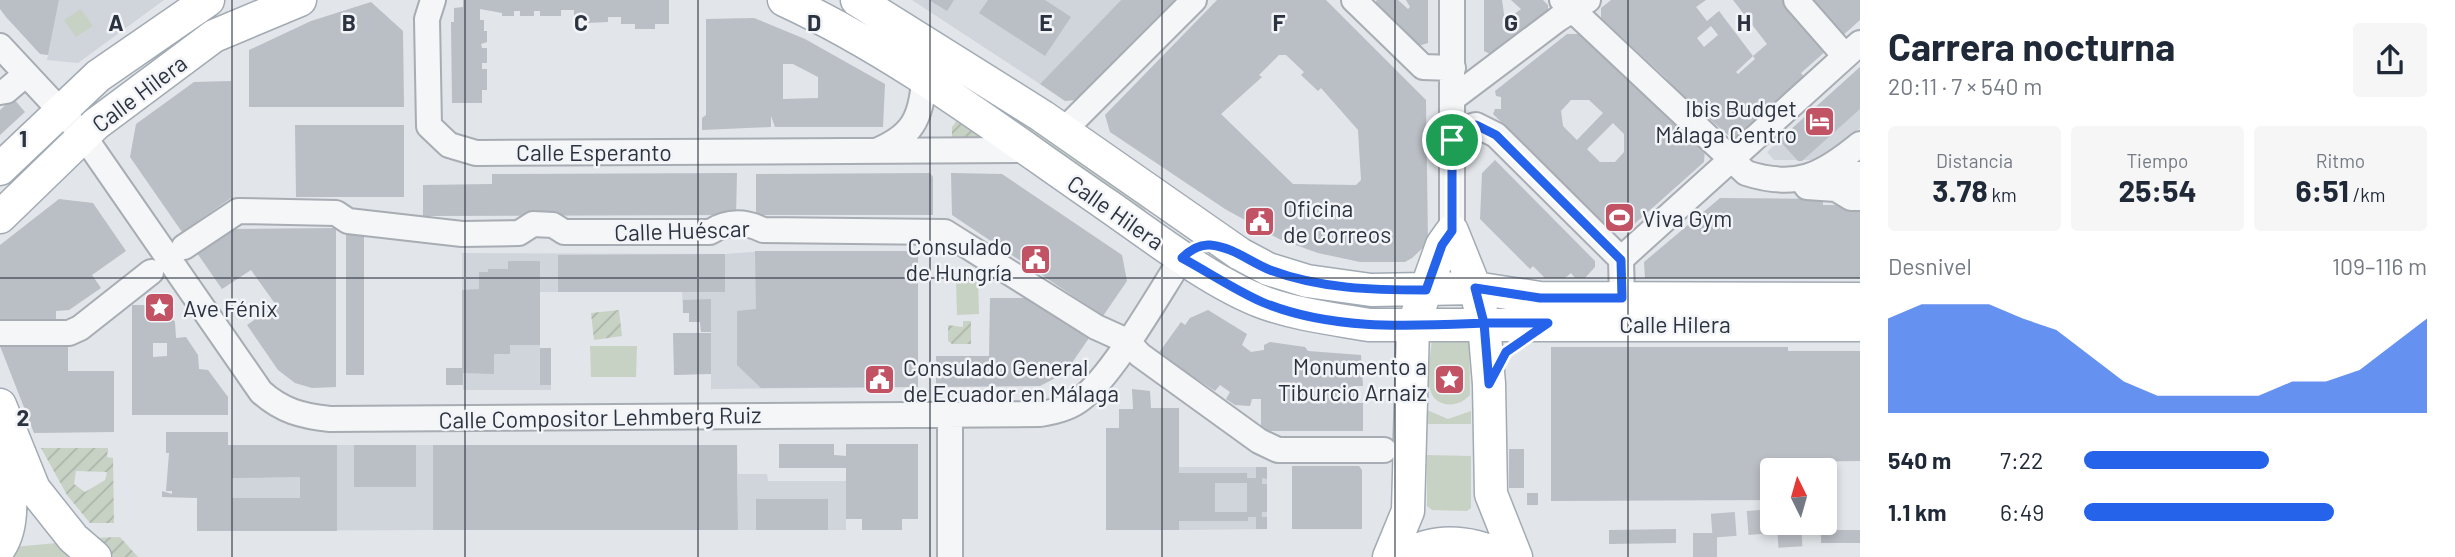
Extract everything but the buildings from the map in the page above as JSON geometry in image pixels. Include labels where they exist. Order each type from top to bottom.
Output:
[{"type":"main road","name":"Calle Hilera","points":[[0,169],[60,110],[119,60],[208,0]]},
{"type":"main road","points":[[214,36],[224,0]]},
{"type":"main road","name":"Calle Hilera","points":[[0,217],[83,135],[214,36],[300,0]]},
{"type":"main road","name":"Calle Hilera","points":[[784,0],[842,27],[1182,258],[1262,302],[1304,314],[1369,325],[1860,325]]},
{"type":"main road","name":"Calle Hilera","points":[[857,0],[1064,131],[1241,254],[1269,269],[1307,281],[1371,290],[1475,288],[1540,298],[1860,299]]},
{"type":"main road","points":[[1452,231],[1475,288],[1484,323],[1489,384],[1491,494],[1516,557]]},
{"type":"main road","points":[[1389,557],[1408,511],[1413,326],[1442,245],[1452,231]]},
{"type":"main road","points":[[1182,258],[1191,249],[1209,245],[1241,254]]},
{"type":"main road","points":[[1489,384],[1506,352],[1548,323]]},
{"type":"main road","points":[[0,405],[34,489],[73,538],[94,557]]},
{"type":"main road","points":[[0,452],[9,493],[3,546]]},
{"type":"main road","points":[[1403,557],[1430,545],[1456,542],[1483,547],[1504,557]]},
{"type":"street","name":"Calle Esperanto","points":[[412,0],[430,10],[429,126],[449,145],[476,153],[1026,150]]},
{"type":"street","points":[[1064,131],[1194,0]]},
{"type":"street","points":[[1354,0],[1423,67],[1453,68]]},
{"type":"street","points":[[1452,0],[1452,231]]},
{"type":"street","points":[[1621,260],[1853,50],[1796,0]]},
{"type":"street","points":[[1452,99],[1574,3],[1746,173],[1770,181],[1801,179],[1824,172],[1860,144]]},
{"type":"street","name":"Calle Compositor Lehmberg Ruiz","points":[[0,46],[83,135],[261,392],[276,406],[303,416],[330,419],[1055,412],[1080,400],[1103,376],[1182,258]]},
{"type":"street","points":[[0,92],[6,91],[26,74]]},
{"type":"street","name":"Calle Esperanto","points":[[875,151],[894,143],[911,129],[922,109],[924,81]]},
{"type":"street","points":[[1452,140],[1466,128],[1476,125],[1496,135],[1621,260],[1622,298]]},
{"type":"street","points":[[1860,174],[1850,174],[1842,187],[1851,198],[1860,197]]},
{"type":"street","points":[[1801,179],[1807,187],[1836,189],[1851,198],[1860,197]]},
{"type":"street","name":"Calle Huéscar","points":[[184,247],[238,211],[336,213],[348,221],[462,234],[519,233],[533,224],[553,225],[564,232],[710,232],[723,224],[750,224],[764,229],[945,232],[1096,327],[1127,341],[1140,355],[1259,441],[1278,450],[1384,450]]},
{"type":"street","points":[[0,333],[69,332],[80,328],[151,272]]},
{"type":"street","points":[[950,414],[950,557]]},
{"type":"shaded area","points":[[59,0],[164,0],[78,63],[47,60]]},
{"type":"shaded area","points":[[912,0],[1121,0],[1040,84]]},
{"type":"shaded area","points":[[1860,67],[1860,128],[1834,150],[1813,160],[1774,160],[1767,152]]},
{"type":"shaded area","points":[[764,251],[918,251],[918,387],[711,389],[711,332],[701,332],[700,322],[689,322],[689,313],[683,313],[682,292],[540,292],[540,348],[551,348],[551,390],[463,390],[462,253],[725,254]]},
{"type":"shaded area","points":[[232,445],[433,445],[433,530],[197,531],[197,498]]},
{"type":"shaded area","points":[[1179,467],[1267,467],[1267,529],[1179,530]]},
{"type":"shaded area","points":[[738,474],[767,474],[768,481],[846,481],[846,530],[738,530]]},
{"type":"green space","points":[[81,9],[93,26],[76,37],[64,20]]},
{"type":"green space","points":[[978,87],[1150,202],[1143,213],[974,93]]},
{"type":"green space","points":[[958,119],[995,143],[952,146],[952,127]]},
{"type":"green space","points":[[978,279],[979,314],[957,315],[956,280]]},
{"type":"green space","points":[[619,310],[622,336],[594,340],[591,313]]},
{"type":"green space","points":[[963,321],[971,321],[971,344],[952,344],[948,341],[948,325],[963,327]]},
{"type":"green space","points":[[1469,335],[1470,395],[1459,403],[1445,404],[1437,401],[1429,386],[1428,376],[1432,339]]},
{"type":"green space","points":[[590,346],[637,346],[636,377],[591,377]]},
{"type":"green space","points":[[1427,410],[1448,419],[1471,411],[1471,424],[1427,424]]},
{"type":"green space","points":[[41,448],[108,448],[107,457],[113,458],[114,523],[90,523],[67,495]],"holes":[[[76,471],[106,472],[105,480],[85,492],[74,484]]]},
{"type":"green space","points":[[1427,455],[1471,456],[1471,508],[1467,511],[1432,510],[1427,506]]},
{"type":"green space","points":[[120,537],[138,557],[114,557],[89,538]]},
{"type":"green space","points":[[68,542],[84,557],[11,557],[13,547]]},
{"type":"tunnel","points":[[1705,557],[1705,529],[1708,526],[1760,522]]},
{"type":"tunnel","points":[[1790,536],[1791,557]]},
{"type":"place","name":"Ibis Budget Málaga Centro","points":[[1820,121]]},
{"type":"place","name":"Viva Gym","points":[[1619,218]]},
{"type":"place","name":"Oficina de Correos","points":[[1260,221]]},
{"type":"place","name":"Consulado de Hungría","points":[[1035,259]]},
{"type":"place","name":"Ave Fénix","points":[[160,308]]},
{"type":"place","name":"Monumento a Tiburcio Arnaiz","points":[[1450,379]]},
{"type":"place","name":"Consulado General de Ecuador en Málaga","points":[[880,380]]},
{"type":"route","points":[[1452,140],[1452,231],[1442,245],[1426,290],[1371,290],[1307,281],[1269,269],[1241,254],[1209,245],[1191,249],[1182,258],[1262,302],[1304,314],[1369,325],[1484,323],[1489,384],[1498,362],[1506,352],[1548,323],[1484,323],[1475,288],[1540,298],[1622,298],[1621,260],[1496,135],[1476,125],[1466,128],[1452,140]]}]
